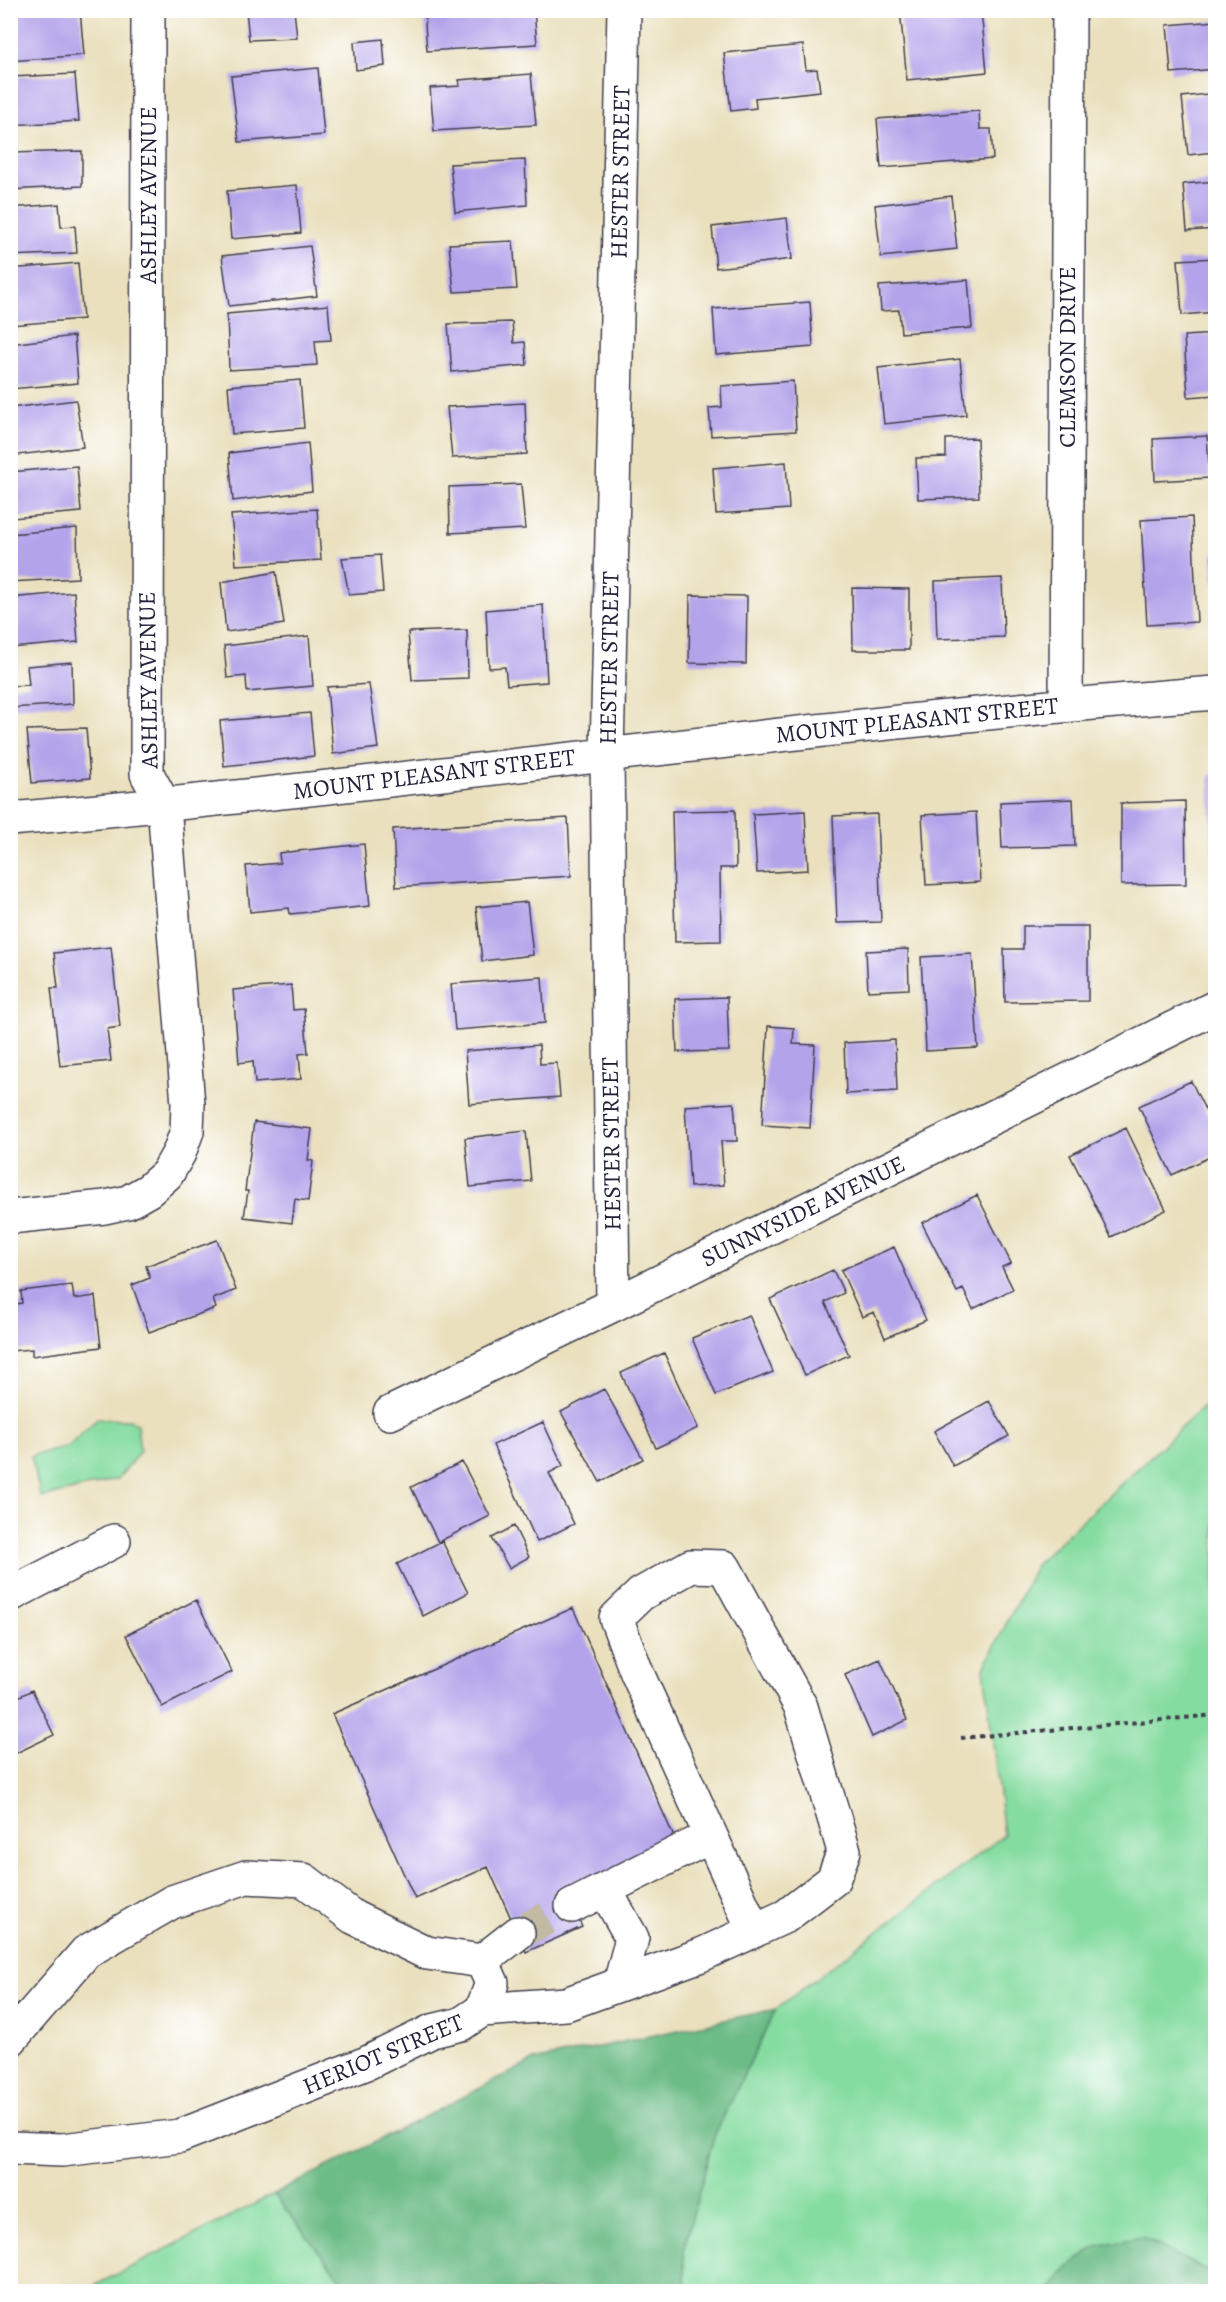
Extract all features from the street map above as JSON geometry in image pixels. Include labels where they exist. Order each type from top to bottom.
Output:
[{"type":"street","name":"ASHLEY AVENUE","points":[[10,1217],[105,1207],[128,1202],[149,1190],[166,1174],[179,1153],[187,1131],[188,1104],[164,806],[147,774],[148,10]]},
{"type":"street","name":"HESTER STREET","points":[[613,1305],[607,754],[624,10]]},
{"type":"street","name":"CLEMSON DRIVE","points":[[1066,704],[1070,10]]},
{"type":"street","name":"MOUNT PLEASANT STREET","points":[[10,819],[164,806],[607,754],[1066,704],[1215,693]]},
{"type":"street","name":"SUNNYSIDE AVENUE","points":[[390,1413],[1215,1007]]},
{"type":"street","points":[[10,1595],[114,1541]]},
{"type":"street","points":[[482,2010],[566,2004],[701,1955],[754,1931],[786,1916],[833,1881],[844,1851],[801,1707],[724,1567],[691,1566],[641,1594],[616,1618],[638,1673],[754,1931]]},
{"type":"street","points":[[572,1906],[711,1836]]},
{"type":"street","points":[[10,2040],[86,1952],[172,1902],[246,1877],[304,1880],[352,1917],[427,1953],[482,1961],[518,1934]]},
{"type":"street","points":[[605,1890],[632,1938],[620,1984]]},
{"type":"street","name":"HERIOT STREET","points":[[10,2148],[62,2150],[180,2136],[367,2063],[432,2031],[461,2024],[482,2010],[492,1983],[482,1961]]},
{"type":"path","points":[[961,1738],[1215,1715]]},
{"type":"green space","points":[[1215,1396],[1215,2272],[1063,2272],[1050,2291],[686,2292],[683,2251],[714,2136],[776,2009],[1004,1835],[984,1668],[1037,1563]]},
{"type":"green space","points":[[97,1419],[130,1420],[137,1424],[140,1451],[118,1479],[41,1498],[31,1456],[69,1446]]},
{"type":"green space","points":[[776,2009],[714,2136],[683,2251],[686,2291],[350,2291],[274,2194],[533,2061]]},
{"type":"green space","points":[[274,2194],[350,2291],[84,2291]]},
{"type":"green space","points":[[1142,2237],[1209,2272],[1215,2272],[1215,2291],[1050,2291],[1063,2272],[1096,2246]]},
{"type":"building","points":[[10,10],[80,10],[84,55],[10,61]]},
{"type":"building","points":[[246,10],[294,10],[297,38],[249,40]]},
{"type":"building","points":[[424,10],[534,10],[537,44],[427,51]]},
{"type":"building","points":[[900,10],[981,10],[987,72],[907,80]]},
{"type":"building","points":[[1216,21],[1216,69],[1171,73],[1167,25]]},
{"type":"building","points":[[383,39],[385,66],[356,70],[354,42]]},
{"type":"building","points":[[803,45],[806,70],[817,69],[820,91],[755,98],[756,108],[731,111],[724,53]]},
{"type":"building","points":[[318,68],[324,135],[239,142],[231,76]]},
{"type":"building","points":[[75,74],[79,121],[10,125],[10,77]]},
{"type":"building","points":[[531,74],[536,125],[434,131],[430,88],[460,86],[459,80]]},
{"type":"building","points":[[1216,93],[1214,152],[1188,155],[1182,97]]},
{"type":"building","points":[[979,111],[980,129],[991,129],[993,159],[881,168],[877,119]]},
{"type":"building","points":[[82,151],[82,186],[10,190],[10,153]]},
{"type":"building","points":[[525,160],[527,205],[455,212],[450,164]]},
{"type":"building","points":[[1216,181],[1216,229],[1187,231],[1183,184]]},
{"type":"building","points":[[297,185],[301,233],[231,239],[227,191]]},
{"type":"building","points":[[951,196],[957,249],[881,257],[875,205]]},
{"type":"building","points":[[59,204],[61,227],[75,226],[77,253],[10,256],[10,208]]},
{"type":"building","points":[[787,218],[792,259],[716,268],[712,227]]},
{"type":"building","points":[[513,241],[517,289],[454,292],[449,244]]},
{"type":"building","points":[[310,246],[317,296],[229,306],[222,256]]},
{"type":"building","points":[[1216,258],[1216,312],[1182,315],[1178,260]]},
{"type":"building","points":[[78,263],[83,319],[10,325],[10,269]]},
{"type":"building","points":[[968,280],[972,328],[901,333],[899,310],[881,311],[879,286]]},
{"type":"building","points":[[810,302],[813,347],[716,355],[713,309]]},
{"type":"building","points":[[328,305],[331,340],[315,341],[317,365],[229,370],[227,314]]},
{"type":"building","points":[[512,322],[514,343],[525,342],[527,365],[452,372],[448,324]]},
{"type":"building","points":[[1216,334],[1216,395],[1188,397],[1184,336]]},
{"type":"building","points":[[74,336],[78,383],[10,389],[10,344]]},
{"type":"building","points":[[960,359],[966,415],[884,424],[878,368]]},
{"type":"building","points":[[300,380],[304,428],[232,434],[228,386]]},
{"type":"building","points":[[793,381],[796,431],[711,436],[709,408],[722,407],[721,386]]},
{"type":"building","points":[[76,400],[83,447],[10,456],[10,408]]},
{"type":"building","points":[[525,403],[527,454],[452,458],[447,407]]},
{"type":"building","points":[[1207,436],[1210,478],[1155,481],[1153,439]]},
{"type":"building","points":[[977,438],[979,497],[918,499],[916,458],[946,457],[946,439]]},
{"type":"building","points":[[308,443],[312,491],[233,501],[229,453]]},
{"type":"building","points":[[786,462],[789,509],[716,514],[713,468]]},
{"type":"building","points":[[77,466],[81,512],[12,518],[10,472]]},
{"type":"building","points":[[521,484],[525,529],[450,533],[449,487]]},
{"type":"building","points":[[317,509],[321,560],[236,565],[231,515]]},
{"type":"building","points":[[1192,517],[1197,622],[1147,625],[1141,520]]},
{"type":"building","points":[[77,528],[78,578],[10,582],[10,534]]},
{"type":"building","points":[[1212,553],[1216,553],[1216,583],[1214,583]]},
{"type":"building","points":[[380,555],[383,592],[349,595],[342,558]]},
{"type":"building","points":[[276,572],[284,624],[226,632],[221,582]]},
{"type":"building","points":[[1002,578],[1004,637],[937,639],[935,581]]},
{"type":"building","points":[[852,588],[909,589],[909,650],[853,650]]},
{"type":"building","points":[[74,592],[78,642],[10,648],[10,598]]},
{"type":"building","points":[[690,595],[747,596],[746,664],[689,663]]},
{"type":"building","points":[[543,605],[547,682],[507,685],[505,667],[489,668],[486,610]]},
{"type":"building","points":[[467,630],[468,678],[412,680],[408,632]]},
{"type":"building","points":[[309,636],[313,686],[247,692],[246,676],[227,678],[224,646]]},
{"type":"building","points":[[72,662],[73,704],[10,708],[10,686],[29,685],[27,666]]},
{"type":"building","points":[[369,684],[378,748],[333,754],[327,687]]},
{"type":"building","points":[[310,713],[314,756],[224,766],[220,721]]},
{"type":"building","points":[[86,728],[90,778],[32,783],[27,730]]},
{"type":"building","points":[[1209,775],[1216,775],[1216,859],[1213,859]]},
{"type":"building","points":[[1073,799],[1075,846],[1002,848],[1000,802]]},
{"type":"building","points":[[1185,801],[1186,884],[1121,885],[1121,803]]},
{"type":"building","points":[[735,810],[736,868],[720,868],[721,941],[675,942],[672,811]]},
{"type":"building","points":[[805,811],[808,870],[757,873],[753,814]]},
{"type":"building","points":[[976,812],[980,882],[926,885],[922,815]]},
{"type":"building","points":[[877,814],[881,922],[837,923],[833,816]]},
{"type":"building","points":[[568,818],[571,876],[396,887],[393,829]]},
{"type":"building","points":[[364,844],[370,906],[290,914],[289,908],[250,912],[246,866],[280,863],[279,853]]},
{"type":"building","points":[[527,902],[533,955],[482,961],[476,907]]},
{"type":"building","points":[[1023,926],[1088,926],[1088,1001],[1005,1002],[1004,949],[1023,949]]},
{"type":"building","points":[[111,947],[120,1027],[107,1029],[111,1061],[60,1066],[51,988],[58,988],[54,953]]},
{"type":"building","points":[[908,949],[909,989],[868,991],[866,951]]},
{"type":"building","points":[[972,954],[978,1048],[926,1051],[921,957]]},
{"type":"building","points":[[542,977],[545,1023],[455,1030],[451,984]]},
{"type":"building","points":[[291,985],[293,1010],[304,1009],[308,1053],[299,1054],[301,1079],[255,1083],[253,1061],[239,1063],[233,990]]},
{"type":"building","points":[[727,997],[729,1051],[677,1052],[675,999]]},
{"type":"building","points":[[768,1026],[794,1028],[793,1044],[815,1045],[810,1128],[762,1125]]},
{"type":"building","points":[[895,1040],[897,1091],[846,1094],[844,1043]]},
{"type":"building","points":[[539,1045],[540,1064],[557,1063],[560,1097],[469,1104],[465,1051]]},
{"type":"building","points":[[1191,1081],[1216,1132],[1216,1154],[1172,1175],[1139,1106]]},
{"type":"building","points":[[734,1103],[737,1141],[721,1141],[724,1185],[690,1187],[685,1106]]},
{"type":"building","points":[[254,1122],[312,1129],[308,1160],[313,1161],[308,1201],[295,1199],[292,1223],[244,1217]]},
{"type":"building","points":[[1126,1128],[1166,1210],[1111,1237],[1070,1155]]},
{"type":"building","points":[[526,1131],[531,1181],[470,1187],[465,1138]]},
{"type":"building","points":[[977,1195],[1011,1263],[1002,1267],[1013,1289],[973,1309],[963,1289],[957,1292],[922,1223]]},
{"type":"building","points":[[217,1240],[236,1290],[213,1299],[216,1308],[149,1332],[132,1285],[150,1278],[146,1266]]},
{"type":"building","points":[[894,1247],[926,1320],[885,1338],[874,1312],[862,1317],[841,1270]]},
{"type":"building","points":[[833,1270],[844,1293],[825,1302],[849,1355],[805,1375],[770,1299]]},
{"type":"building","points":[[72,1285],[74,1299],[95,1296],[101,1347],[32,1356],[32,1349],[10,1351],[10,1305],[22,1303],[21,1291]]},
{"type":"building","points":[[749,1315],[773,1372],[716,1395],[692,1338]]},
{"type":"building","points":[[664,1353],[698,1428],[656,1448],[621,1373]]},
{"type":"building","points":[[604,1389],[643,1459],[600,1482],[561,1412]]},
{"type":"building","points":[[989,1401],[1009,1436],[953,1466],[934,1431]]},
{"type":"building","points":[[543,1422],[563,1466],[549,1473],[574,1524],[537,1542],[493,1445]]},
{"type":"building","points":[[462,1462],[490,1516],[438,1542],[411,1487]]},
{"type":"building","points":[[514,1526],[529,1557],[509,1568],[492,1538]]},
{"type":"building","points":[[442,1541],[468,1593],[423,1616],[397,1564]]},
{"type":"building","points":[[196,1600],[232,1672],[162,1707],[126,1635]]},
{"type":"building","points":[[573,1608],[677,1844],[567,1893],[582,1927],[526,1952],[488,1867],[415,1899],[332,1714]]},
{"type":"building","points":[[880,1659],[907,1720],[872,1737],[845,1675]]},
{"type":"building","points":[[32,1690],[54,1735],[10,1756],[10,1701]]},
{"type":"tunnel","points":[[518,1933],[572,1906]]}]
